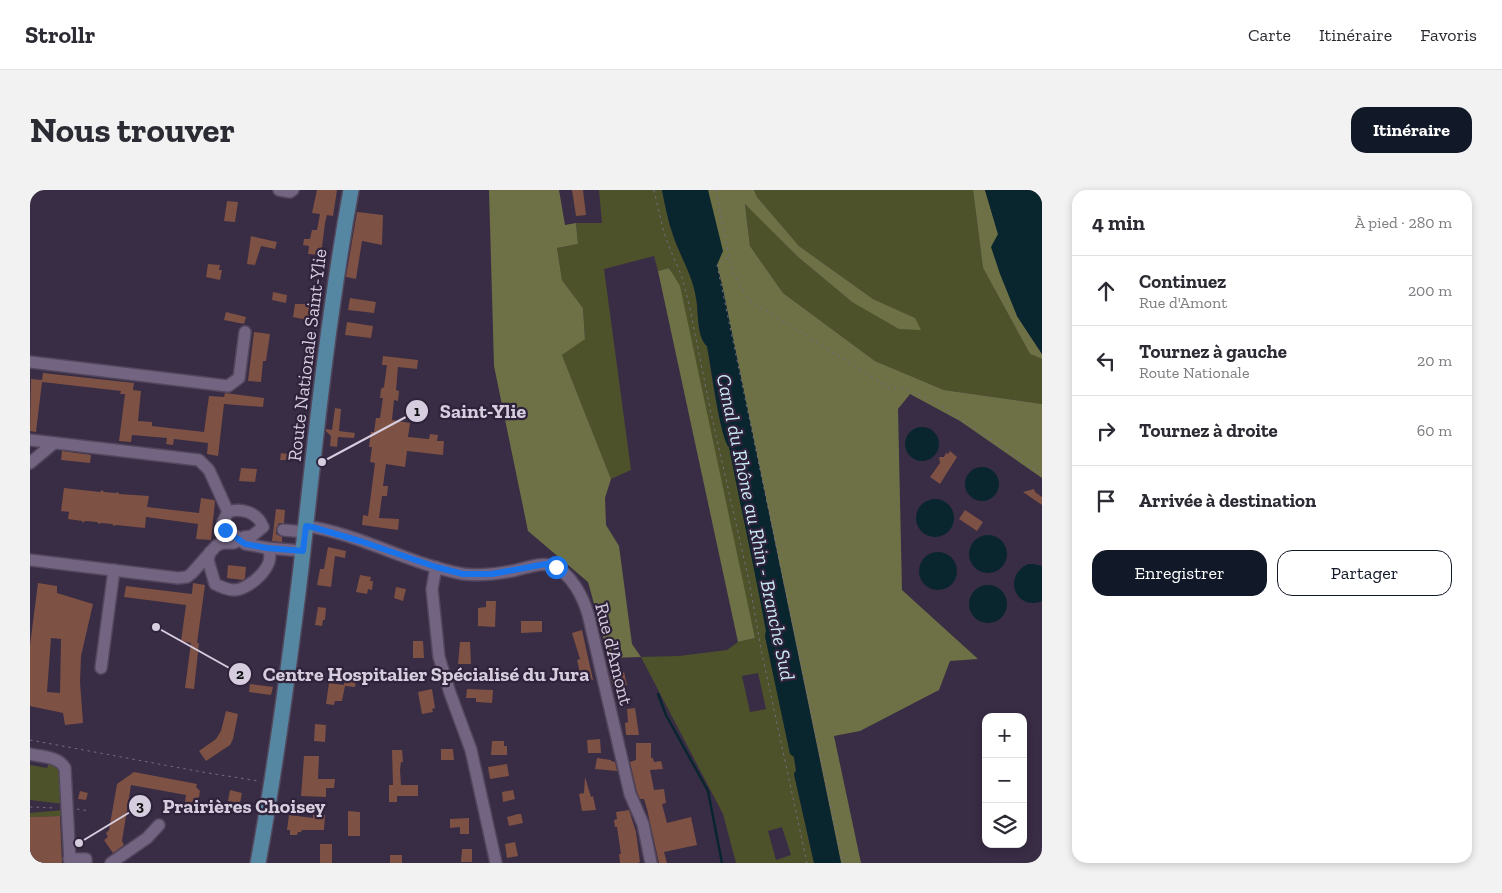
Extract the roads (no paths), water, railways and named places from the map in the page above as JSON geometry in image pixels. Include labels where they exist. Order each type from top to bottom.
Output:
[{"type":"main road","name":"Route Nationale Saint-Ylie","points":[[258,863],[272,783],[303,551],[334,294],[351,190]]},
{"type":"street","points":[[278,190],[290,192],[294,190]]},
{"type":"street","points":[[30,362],[228,386],[239,378],[245,332]]},
{"type":"street","points":[[30,440],[199,460],[209,470],[228,512]]},
{"type":"street","points":[[30,463],[54,442]]},
{"type":"street","points":[[273,529],[246,511],[235,510],[228,512],[224,517],[223,526],[228,533],[245,544],[303,551]]},
{"type":"street","points":[[31,557],[114,570],[178,578],[187,577],[216,546],[222,543],[234,543],[244,537],[273,529]]},
{"type":"street","name":"Rue d'Amont","points":[[273,529],[305,529],[360,541],[436,567],[476,575],[502,573],[546,564],[561,570],[581,597],[588,614],[630,794],[643,824],[651,863]]},
{"type":"street","points":[[191,573],[232,590],[240,589],[250,585],[266,568],[270,553],[267,548]]},
{"type":"street","points":[[210,551],[208,560],[214,584]]},
{"type":"street","points":[[436,567],[432,590],[439,657],[471,750],[496,863]]},
{"type":"street","points":[[101,668],[114,570]]},
{"type":"street","points":[[30,754],[55,759],[65,768],[70,861],[86,859],[86,863]]},
{"type":"street","points":[[111,863],[147,838],[159,826]]},
{"type":"water","name":"Canal du Rhône au Rhin - Branche Sud","points":[[662,190],[708,190],[723,251],[717,265],[841,863],[814,863],[794,774],[796,770],[794,757],[790,754],[765,636],[766,631],[762,608],[729,447],[722,430],[707,346],[703,342],[699,330],[694,290],[671,230]]},
{"type":"water","points":[[985,190],[1042,190],[1042,354],[1017,316],[1000,274],[991,247],[998,234]]},
{"type":"water","points":[[922,427],[934,432],[939,444],[934,456],[922,461],[910,456],[905,444],[910,432]]},
{"type":"water","points":[[982,467],[994,472],[999,484],[994,496],[982,501],[970,496],[965,484],[970,472]]},
{"type":"water","points":[[935,499],[949,504],[954,518],[949,532],[935,537],[921,532],[916,518],[921,504]]},
{"type":"water","points":[[988,535],[1002,540],[1007,554],[1002,568],[988,573],[974,568],[969,554],[974,540]]},
{"type":"water","points":[[938,552],[952,557],[957,571],[952,585],[938,590],[924,585],[919,571],[924,557]]},
{"type":"water","points":[[1028,564],[1042,566],[1042,601],[1025,602],[1015,592],[1015,577]]},
{"type":"water","points":[[988,585],[1002,590],[1007,604],[1002,618],[988,623],[974,618],[969,604],[974,590]]},
{"type":"waterway","points":[[658,694],[666,715],[708,791],[722,863]]},
{"type":"place","name":"Saint-Ylie","points":[[322,462]]},
{"type":"place","name":"Centre Hospitalier Spécialisé du Jura","points":[[156,627]]},
{"type":"place","name":"Prairières Choisey","points":[[79,843]]}]
